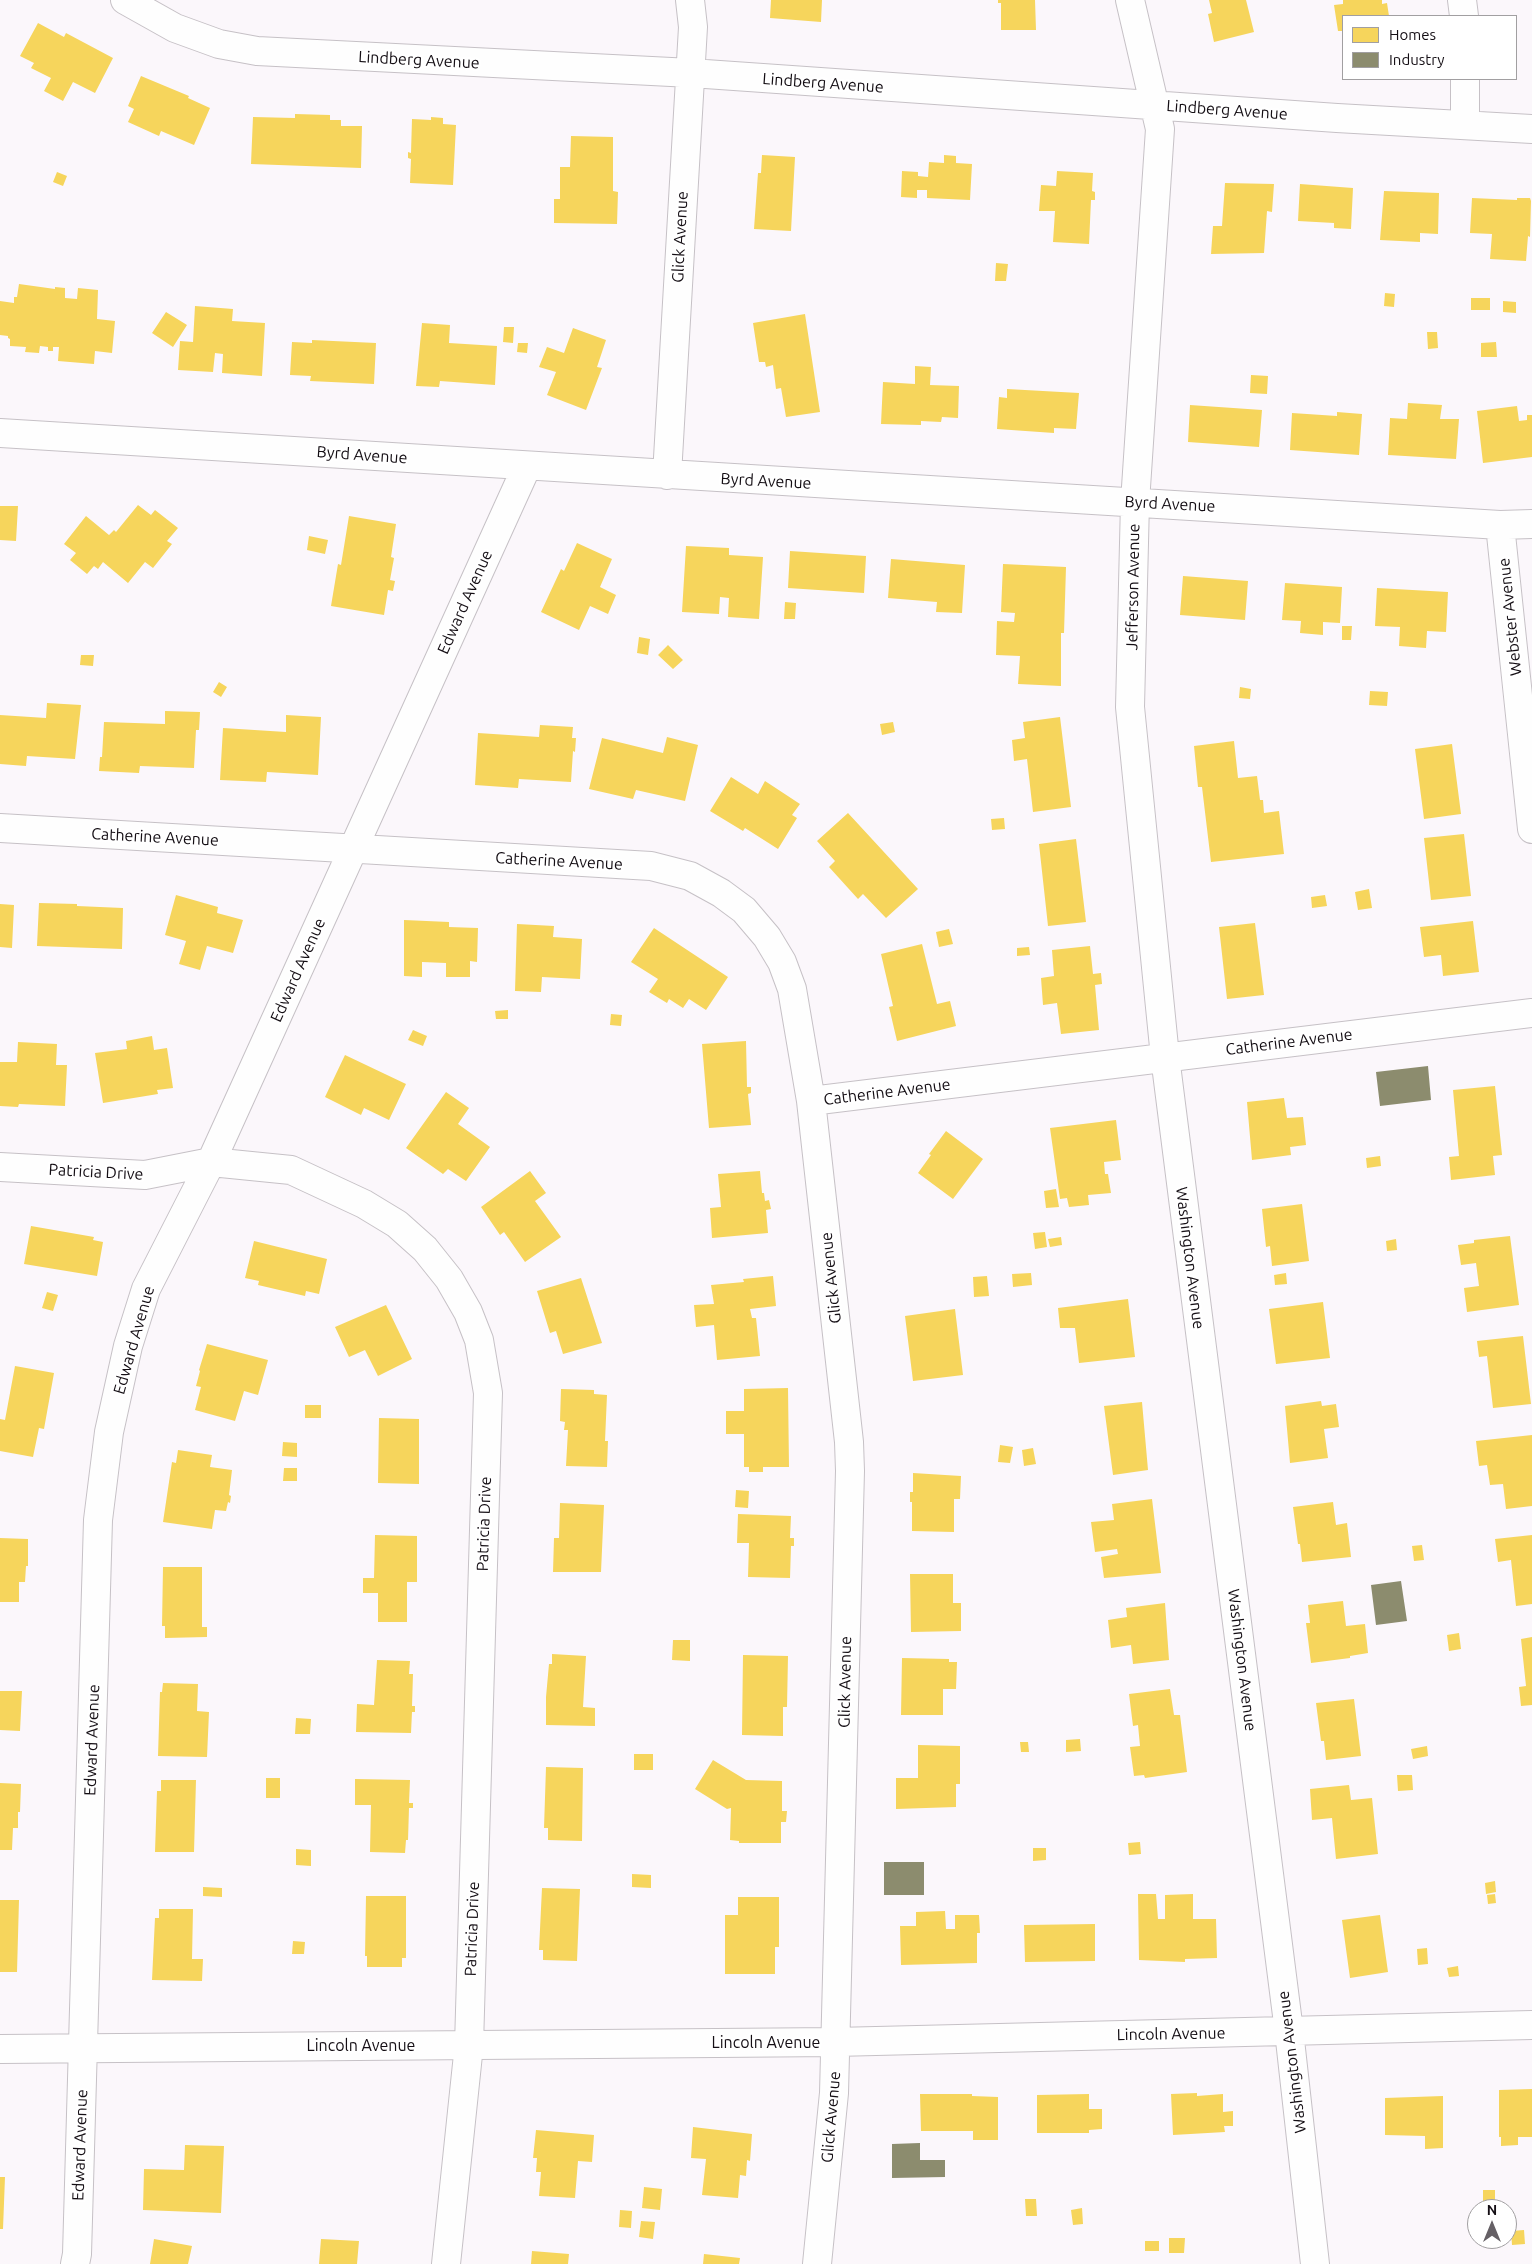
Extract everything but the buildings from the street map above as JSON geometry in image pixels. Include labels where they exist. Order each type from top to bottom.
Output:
[{"type":"street","name":"Lindberg Avenue","points":[[125,0],[176,28],[219,44],[257,51],[691,74],[1532,129]]},
{"type":"street","name":"Glick Avenue","points":[[667,475],[686,126],[691,74],[693,27],[690,0]]},
{"type":"street","name":"Jefferson Avenue","points":[[1130,0],[1160,129],[1134,502],[1130,707],[1165,1057]]},
{"type":"street","points":[[1462,0],[1464,15]]},
{"type":"street","points":[[1465,80],[1465,125]]},
{"type":"street","name":"Byrd Avenue","points":[[0,433],[1500,525],[1532,524]]},
{"type":"street","name":"Edward Avenue","points":[[75,2264],[77,2254],[98,1520],[109,1432],[128,1346],[146,1289],[211,1162],[527,466]]},
{"type":"street","name":"Webster Avenue","points":[[1500,525],[1532,829]]},
{"type":"street","name":"Catherine Avenue","points":[[0,828],[651,866],[690,876],[722,893],[744,910],[761,930],[782,962],[792,989],[811,1101],[1532,1013]]},
{"type":"street","name":"Washington Avenue","points":[[1165,1057],[1289,2031],[1315,2264]]},
{"type":"street","name":"Glick Avenue","points":[[811,1101],[848,1432],[850,1471],[834,2093],[817,2264]]},
{"type":"street","name":"Patricia Drive","points":[[0,1167],[145,1175],[211,1162],[291,1170],[364,1204],[397,1224],[425,1249],[449,1279],[468,1312],[479,1340],[488,1393],[469,2045],[446,2264]]},
{"type":"street","name":"Lincoln Avenue","points":[[0,2049],[836,2042],[1532,2025]]}]
